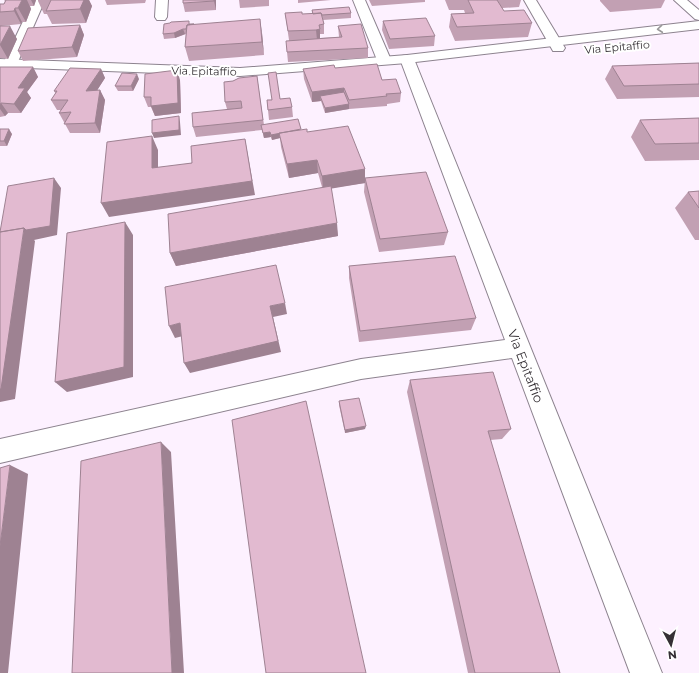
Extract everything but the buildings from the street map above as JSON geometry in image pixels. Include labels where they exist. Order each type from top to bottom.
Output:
[{"type":"street","points":[[5,63],[40,0]]},
{"type":"street","points":[[161,17],[162,0]]},
{"type":"street","points":[[359,0],[384,60]]},
{"type":"street","points":[[530,0],[556,45]]},
{"type":"street","points":[[680,0],[699,16]]},
{"type":"street","name":"Via Epitaffio","points":[[556,45],[699,25]]},
{"type":"street","name":"Via Epitaffio","points":[[5,63],[240,72],[407,59],[536,44],[556,45],[588,51]]},
{"type":"street","name":"Via Epitaffio","points":[[407,59],[518,348],[646,673]]},
{"type":"street","points":[[0,451],[362,369],[518,348]]}]
